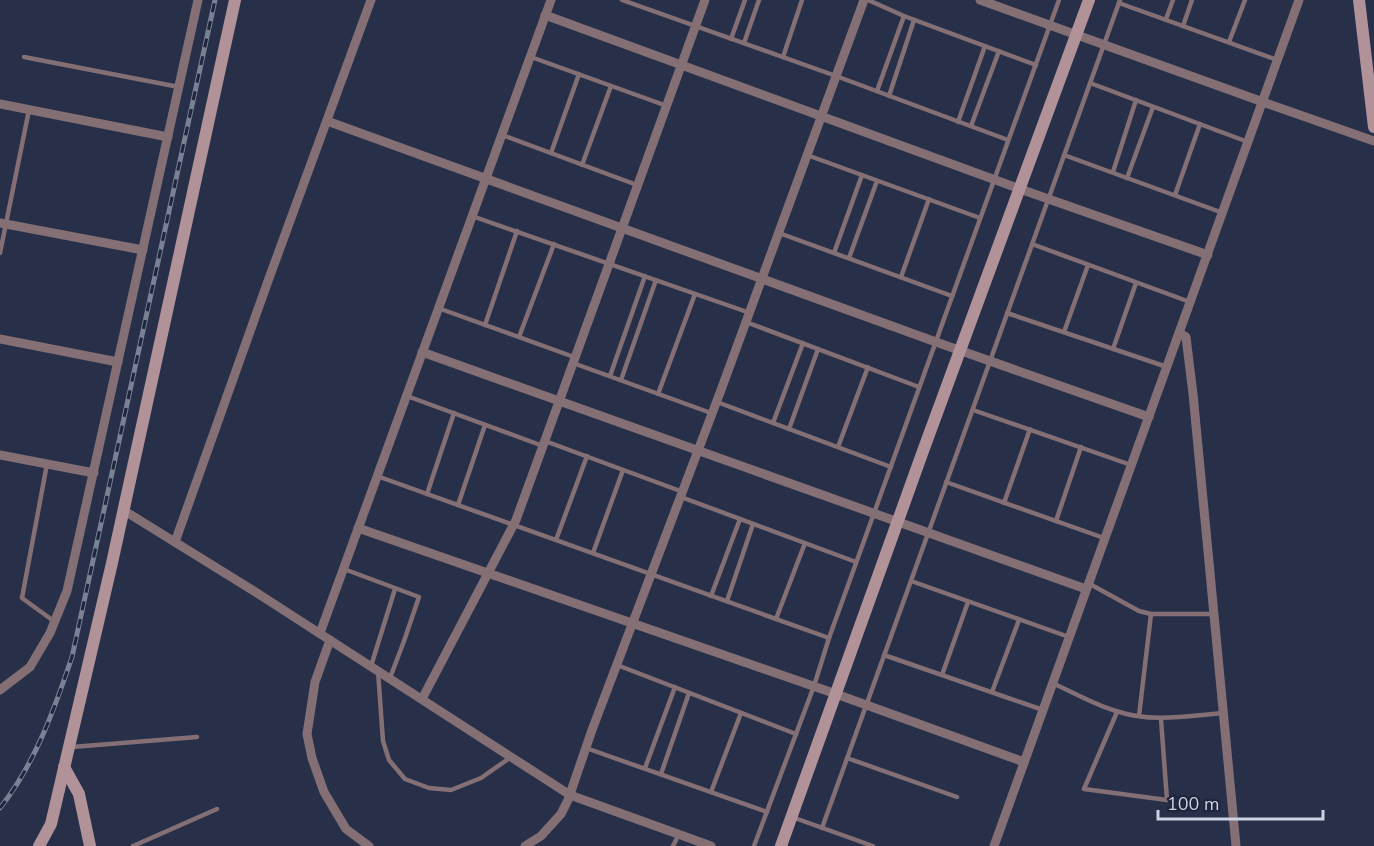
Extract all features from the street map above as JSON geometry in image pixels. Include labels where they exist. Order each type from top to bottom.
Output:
[{"type":"street","points":[[0,690],[30,667],[50,633],[67,591],[198,0]]},
{"type":"street","points":[[39,846],[51,824],[69,747],[235,0]]},
{"type":"street","points":[[175,542],[371,0]]},
{"type":"street","points":[[320,633],[551,0]]},
{"type":"street","points":[[422,699],[514,525],[705,0]]},
{"type":"street","points":[[525,846],[541,836],[561,814],[570,795],[866,0]]},
{"type":"street","points":[[980,0],[1374,141]]},
{"type":"street","points":[[782,846],[1089,0]]},
{"type":"street","points":[[994,846],[1299,0]]},
{"type":"street","points":[[1359,0],[1374,127]]},
{"type":"street","points":[[545,15],[1020,189],[1208,255]]},
{"type":"street","points":[[0,104],[168,137]]},
{"type":"street","points":[[327,121],[960,351],[1149,417]]},
{"type":"street","points":[[3,223],[143,250]]},
{"type":"street","points":[[1179,333],[1186,337],[1193,394],[1236,846]]},
{"type":"street","points":[[0,339],[118,362]]},
{"type":"street","points":[[422,352],[874,514],[1087,586]]},
{"type":"street","points":[[0,455],[94,473]]},
{"type":"street","points":[[123,510],[375,668],[570,795],[711,846]]},
{"type":"street","points":[[358,528],[814,686],[1024,762]]},
{"type":"street","points":[[330,640],[315,682],[307,734],[312,758],[324,792],[346,829],[369,846]]},
{"type":"street","points":[[64,767],[80,794],[90,846]]},
{"type":"lane","points":[[622,0],[1008,140]]},
{"type":"lane","points":[[639,6],[642,0]]},
{"type":"lane","points":[[731,39],[745,0]]},
{"type":"lane","points":[[744,43],[759,0]]},
{"type":"lane","points":[[783,57],[802,0]]},
{"type":"lane","points":[[866,0],[1036,65]]},
{"type":"lane","points":[[754,846],[814,686],[856,562],[1059,0]]},
{"type":"lane","points":[[1166,19],[1173,0]]},
{"type":"lane","points":[[1184,26],[1192,0]]},
{"type":"lane","points":[[1229,42],[1245,0]]},
{"type":"lane","points":[[822,828],[1120,1],[1278,60]]},
{"type":"lane","points":[[877,91],[904,16]]},
{"type":"lane","points":[[889,96],[914,20]]},
{"type":"lane","points":[[958,122],[986,46]]},
{"type":"lane","points":[[971,126],[999,51]]},
{"type":"lane","points":[[530,56],[667,106]]},
{"type":"lane","points":[[24,57],[179,87]]},
{"type":"lane","points":[[551,153],[579,74]]},
{"type":"lane","points":[[1090,83],[1248,142]]},
{"type":"lane","points":[[582,165],[611,86]]},
{"type":"lane","points":[[1113,172],[1136,100]]},
{"type":"lane","points":[[1127,178],[1153,107]]},
{"type":"lane","points":[[0,253],[3,223],[29,110]]},
{"type":"lane","points":[[1174,195],[1200,124]]},
{"type":"lane","points":[[502,135],[638,185]]},
{"type":"lane","points":[[807,155],[980,218]]},
{"type":"lane","points":[[1064,155],[1223,213]]},
{"type":"lane","points":[[834,253],[862,175]]},
{"type":"lane","points":[[849,258],[877,181]]},
{"type":"lane","points":[[901,277],[929,199]]},
{"type":"lane","points":[[472,216],[695,294],[803,343],[919,387]]},
{"type":"lane","points":[[485,325],[517,231]]},
{"type":"lane","points":[[779,233],[952,296]]},
{"type":"lane","points":[[519,337],[554,244]]},
{"type":"lane","points":[[1032,244],[1191,303]]},
{"type":"lane","points":[[1064,332],[1088,265]]},
{"type":"lane","points":[[610,376],[645,276]]},
{"type":"lane","points":[[621,380],[656,280]]},
{"type":"lane","points":[[1113,349],[1136,283]]},
{"type":"lane","points":[[658,394],[695,294]]},
{"type":"lane","points":[[438,308],[519,337],[610,376],[712,414]]},
{"type":"lane","points":[[1007,313],[1167,368]]},
{"type":"lane","points":[[773,423],[803,343]]},
{"type":"lane","points":[[789,429],[818,349]]},
{"type":"lane","points":[[838,447],[868,367]]},
{"type":"lane","points":[[406,396],[485,425],[587,456],[740,519],[856,562]]},
{"type":"lane","points":[[717,402],[891,467]]},
{"type":"lane","points":[[973,410],[1131,465]]},
{"type":"lane","points":[[427,494],[454,413]]},
{"type":"lane","points":[[458,505],[485,425]]},
{"type":"lane","points":[[1004,503],[1030,429]]},
{"type":"lane","points":[[1056,521],[1081,447]]},
{"type":"lane","points":[[556,540],[587,456]]},
{"type":"lane","points":[[47,464],[22,598],[55,622]]},
{"type":"lane","points":[[593,553],[623,470]]},
{"type":"lane","points":[[377,476],[829,638]]},
{"type":"lane","points":[[946,482],[1104,538]]},
{"type":"lane","points":[[711,596],[740,519]]},
{"type":"lane","points":[[727,601],[753,524]]},
{"type":"lane","points":[[776,619],[805,543]]},
{"type":"lane","points":[[343,569],[418,597],[390,678]]},
{"type":"lane","points":[[911,581],[1069,638]]},
{"type":"lane","points":[[1087,586],[1139,611],[1151,614],[1214,614]]},
{"type":"lane","points":[[396,589],[375,668],[383,741],[390,760],[405,779],[429,788],[451,790],[481,778],[511,757]]},
{"type":"lane","points":[[942,675],[968,602]]},
{"type":"lane","points":[[1139,716],[1151,614]]},
{"type":"lane","points":[[992,692],[1019,620]]},
{"type":"lane","points":[[884,655],[1043,710]]},
{"type":"lane","points":[[617,665],[796,734]]},
{"type":"lane","points":[[1052,683],[1117,712],[1139,716],[1161,718],[1224,712]]},
{"type":"lane","points":[[645,768],[675,687]]},
{"type":"lane","points":[[661,774],[689,693]]},
{"type":"lane","points":[[711,792],[741,712]]},
{"type":"lane","points":[[1117,712],[1084,789],[1167,800],[1161,718]]},
{"type":"lane","points":[[69,747],[197,737]]},
{"type":"lane","points":[[586,748],[766,812]]},
{"type":"lane","points":[[847,759],[957,797]]},
{"type":"lane","points":[[133,846],[217,809]]},
{"type":"lane","points":[[792,817],[873,846]]},
{"type":"lane","points":[[673,846],[679,834]]},
{"type":"railway","points":[[0,808],[33,755],[51,716],[72,657],[215,0]]}]
